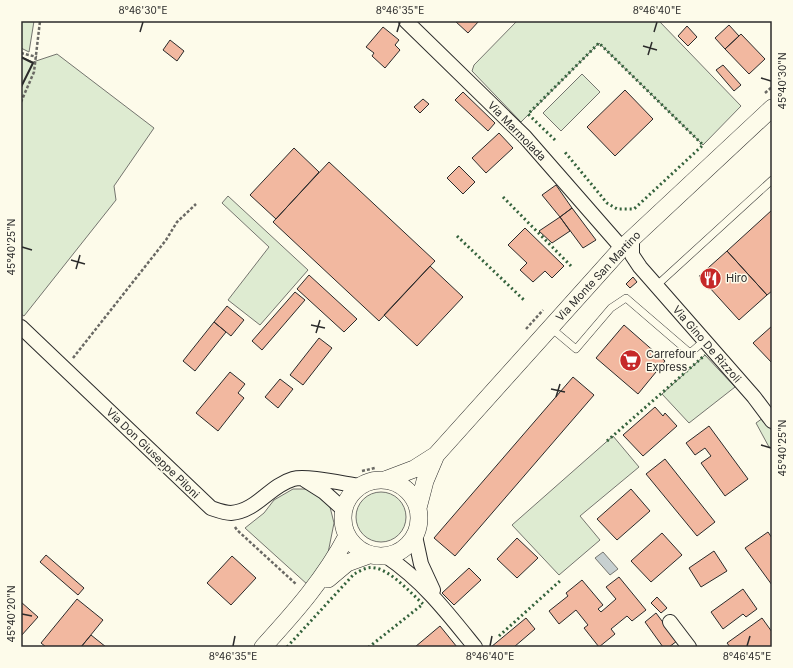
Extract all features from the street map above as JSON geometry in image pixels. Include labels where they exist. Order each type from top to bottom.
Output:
[{"type":"street","name":"Via Marmolada","points":[[406,21],[525,137],[622,249]]},
{"type":"street","name":"Via Monte San Martino","points":[[383,474],[414,469],[436,455],[622,249],[766,103]]},
{"type":"street","name":"Via Gino De Rizzoli","points":[[622,249],[628,262],[640,268]]},
{"type":"street","name":"Via Gino De Rizzoli","points":[[622,249],[632,255],[640,268],[754,397],[772,421]]},
{"type":"street","name":"Via Don Giuseppe Piloni","points":[[21,327],[210,508],[230,513]]},
{"type":"street","name":"Via Monte San Martino","points":[[418,508],[425,481],[436,455]]},
{"type":"street","points":[[230,513],[242,511],[251,506],[276,486],[295,478],[359,479],[372,481],[383,474],[405,489],[413,497],[418,508],[418,527],[415,536],[408,546],[398,553],[377,555],[347,563],[309,596]]},
{"type":"street","points":[[303,478],[324,492],[344,510]]},
{"type":"street","points":[[359,479],[347,501],[344,510],[343,524],[347,536],[353,544],[407,571],[436,598],[475,647]]},
{"type":"street","points":[[270,644],[309,596],[336,557],[347,536]]},
{"type":"street","points":[[415,536],[421,564],[436,598]]},
{"type":"street","points":[[670,622],[689,647]]},
{"type":"lane","points":[[656,286],[772,180]]},
{"type":"lane","points":[[551,327],[576,349],[611,308],[626,298],[690,353],[704,341]]},
{"type":"path","points":[[21,102],[34,72],[37,57],[40,21]]},
{"type":"path","points":[[21,53],[37,57]]},
{"type":"path","points":[[766,103],[772,87]]},
{"type":"path","points":[[64,368],[166,240],[177,222],[196,204]]},
{"type":"path","points":[[525,330],[548,305]]},
{"type":"path","points":[[359,479],[383,474]]},
{"type":"path","points":[[230,513],[237,530],[309,596]]},
{"type":"green space","points":[[21,21],[34,21],[29,52],[21,48]]},
{"type":"green space","points":[[517,21],[659,21],[741,106],[703,145],[599,43],[521,122],[472,71],[474,65]]},
{"type":"green space","points":[[57,54],[154,128],[114,186],[116,200],[24,316],[21,314],[21,57],[33,62]]},
{"type":"green space","points":[[582,74],[600,92],[561,131],[543,113]]},
{"type":"green space","points":[[228,196],[308,270],[260,325],[228,300],[269,247],[222,203]]},
{"type":"green space","points":[[705,355],[735,387],[689,423],[662,394]]},
{"type":"green space","points":[[763,418],[772,431],[772,448],[769,447],[756,423]]},
{"type":"green space","points":[[613,436],[639,467],[580,516],[600,540],[559,575],[512,525]]},
{"type":"green space","points":[[293,489],[309,489],[323,499],[330,507],[334,523],[328,553],[308,585],[245,528],[264,513],[274,500]]},
{"type":"green space","points":[[376,492],[386,492],[399,499],[406,512],[406,522],[399,535],[386,542],[376,542],[367,538],[360,531],[356,522],[356,512],[360,503],[367,496]]},
{"type":"shaded area","points":[[603,552],[618,569],[610,575],[595,558]]},
{"type":"building","points":[[455,21],[479,21],[468,33]]},
{"type":"building","points":[[729,25],[739,36],[725,49],[715,38]]},
{"type":"building","points":[[687,26],[697,37],[688,46],[678,36]]},
{"type":"building","points":[[383,27],[399,40],[395,45],[400,50],[385,68],[372,56],[374,53],[366,47]]},
{"type":"building","points":[[741,34],[765,59],[749,74],[725,49]]},
{"type":"building","points":[[170,40],[184,51],[177,61],[163,50]]},
{"type":"building","points":[[723,65],[741,85],[734,91],[716,70]]},
{"type":"building","points":[[625,90],[653,119],[615,156],[587,127]]},
{"type":"building","points":[[463,92],[495,123],[488,131],[455,100]]},
{"type":"building","points":[[423,99],[429,104],[420,113],[414,107]]},
{"type":"building","points":[[499,133],[513,148],[486,173],[472,158]]},
{"type":"building","points":[[294,148],[319,172],[276,219],[250,195]]},
{"type":"building","points":[[329,162],[435,261],[379,321],[273,222]]},
{"type":"building","points":[[459,166],[475,182],[463,194],[447,178]]},
{"type":"building","points":[[556,185],[572,208],[560,217],[542,195]]},
{"type":"building","points":[[572,208],[596,240],[583,248],[560,217]]},
{"type":"building","points":[[772,210],[772,291],[767,295],[727,251]]},
{"type":"building","points":[[560,217],[570,231],[552,243],[539,231]]},
{"type":"building","points":[[525,228],[564,266],[552,278],[545,271],[533,282],[520,270],[527,263],[508,245]]},
{"type":"building","points":[[727,251],[767,295],[739,320],[699,276]]},
{"type":"building","points":[[430,266],[463,297],[417,346],[384,315]]},
{"type":"building","points":[[309,275],[357,319],[344,332],[297,289]]},
{"type":"building","points":[[633,277],[637,282],[630,288],[626,284]]},
{"type":"building","points":[[295,292],[305,300],[262,350],[252,341]]},
{"type":"building","points":[[227,306],[244,320],[231,336],[214,322]]},
{"type":"building","points":[[214,322],[226,332],[195,371],[183,361]]},
{"type":"building","name":"Carrefour Express","points":[[624,325],[665,361],[638,394],[596,358]]},
{"type":"building","points":[[772,326],[772,363],[753,343]]},
{"type":"building","points":[[319,338],[332,348],[303,385],[290,375]]},
{"type":"building","points":[[230,372],[245,384],[238,393],[244,398],[218,431],[196,413]]},
{"type":"building","points":[[573,377],[594,395],[455,556],[434,538]]},
{"type":"building","points":[[280,379],[293,389],[278,408],[265,397]]},
{"type":"building","points":[[655,407],[663,416],[665,413],[677,426],[643,456],[623,435]]},
{"type":"building","points":[[709,426],[748,479],[725,496],[701,463],[711,456],[705,448],[695,455],[686,443]]},
{"type":"building","points":[[665,459],[715,522],[697,536],[646,474]]},
{"type":"building","points":[[631,489],[650,511],[617,540],[597,519]]},
{"type":"building","points":[[768,532],[772,538],[772,585],[745,548]]},
{"type":"building","points":[[662,533],[682,555],[651,582],[631,561]]},
{"type":"building","points":[[517,538],[538,558],[517,578],[497,559]]},
{"type":"building","points":[[714,551],[727,571],[701,587],[689,568]]},
{"type":"building","points":[[46,555],[84,588],[78,595],[40,562]]},
{"type":"building","points":[[232,556],[256,578],[231,605],[207,583]]},
{"type":"building","points":[[469,568],[481,580],[454,605],[442,593]]},
{"type":"building","points":[[619,577],[646,610],[632,621],[627,616],[611,629],[615,634],[599,647],[584,628],[588,625],[576,610],[559,624],[549,611],[568,596],[566,593],[582,580],[603,605],[598,609],[601,612],[616,599],[606,587]]},
{"type":"building","points":[[743,589],[757,609],[746,617],[743,614],[723,629],[711,612]]},
{"type":"building","points":[[657,597],[667,608],[661,613],[651,603]]},
{"type":"building","points":[[77,599],[103,620],[81,647],[46,647],[41,643]]},
{"type":"building","points":[[21,602],[38,617],[21,636]]},
{"type":"building","points":[[656,613],[677,641],[669,647],[663,647],[645,622]]},
{"type":"building","points":[[526,618],[535,629],[514,647],[491,647]]},
{"type":"building","points":[[762,618],[772,632],[772,647],[730,647],[727,643]]},
{"type":"building","points":[[440,626],[457,647],[415,647]]},
{"type":"building","points":[[91,635],[106,647],[81,647]]},
{"type":"hedge","points":[[555,140],[528,114],[599,43],[703,145],[634,209],[617,209],[607,203],[564,151]]},
{"type":"hedge","points":[[503,197],[571,266]]},
{"type":"hedge","points":[[457,236],[525,301]]},
{"type":"hedge","points":[[607,441],[705,355]]},
{"type":"hedge","points":[[287,647],[354,574],[364,569],[372,568],[381,570],[394,577],[423,604],[369,647]]},
{"type":"hedge","points":[[499,636],[561,580]]},
{"type":"wall","points":[[21,57],[33,63],[21,87]]},
{"type":"place","name":"Hiro","points":[[710,278]]},
{"type":"place","name":"Carrefour Express","points":[[631,360]]}]
